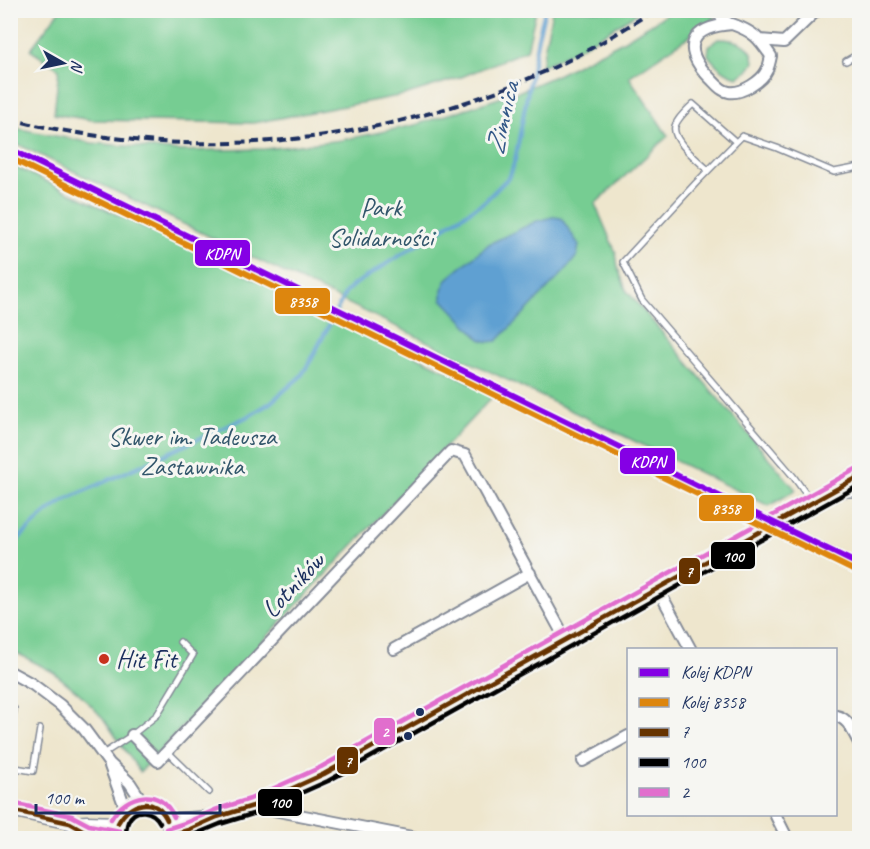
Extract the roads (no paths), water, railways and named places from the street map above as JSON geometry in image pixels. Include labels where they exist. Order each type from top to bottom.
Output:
[{"type":"street","points":[[709,10],[732,24],[749,30],[760,40],[771,56]]},
{"type":"street","points":[[732,24],[708,28],[696,36],[692,51],[702,70],[727,92],[734,92],[759,81],[767,71],[771,56],[817,10]]},
{"type":"street","points":[[760,40],[784,42]]},
{"type":"street","name":"Lotników","points":[[132,735],[158,761],[451,451],[465,455],[530,573]]},
{"type":"street","points":[[70,823],[86,832],[119,838],[118,823],[126,810],[143,803],[162,812],[169,828],[168,837],[217,817],[253,806],[324,774],[860,477]]},
{"type":"street","points":[[832,491],[860,490]]},
{"type":"street","points":[[394,649],[530,573],[566,640]]},
{"type":"street","points":[[658,589],[690,648]]},
{"type":"street","points":[[10,672],[32,684],[60,705],[84,729],[143,803]]},
{"type":"street","points":[[837,716],[843,717],[847,721],[860,744]]},
{"type":"street","points":[[583,761],[627,737]]},
{"type":"street","points":[[106,758],[126,810]]},
{"type":"street","points":[[253,806],[417,838]]},
{"type":"street","points":[[10,810],[70,823],[118,823]]},
{"type":"street","points":[[776,816],[787,838]]},
{"type":"street","points":[[167,820],[217,817]]},
{"type":"lane","points":[[846,61],[860,53]]},
{"type":"lane","points":[[708,170],[676,137],[675,127],[680,117],[693,104],[736,142]]},
{"type":"lane","points":[[812,503],[793,477],[642,300],[623,262],[742,136],[834,172],[860,167]]},
{"type":"lane","points":[[106,758],[157,715],[193,655],[180,642]]},
{"type":"lane","points":[[10,735],[14,709]]},
{"type":"lane","points":[[10,767],[33,771],[40,729]]},
{"type":"lane","points":[[167,751],[209,792]]},
{"type":"water","points":[[553,217],[561,218],[579,245],[577,256],[497,341],[488,342],[480,339],[442,299],[442,290],[447,279],[489,244],[537,221]]},
{"type":"waterway","name":"Zimnica","points":[[10,547],[44,515],[67,499],[249,416],[270,403],[301,376],[346,292],[352,286],[484,202],[510,176],[545,10]]},
{"type":"railway","points":[[10,119],[76,133],[143,141],[211,143],[279,140],[346,132],[412,118],[476,99],[569,60],[654,10]]},
{"type":"rail line","name":"KDPN","points":[[10,149],[860,565]]},
{"type":"rail line","name":"8358","points":[[10,158],[857,572]]},
{"type":"place","name":"Hit Fit","points":[[104,659]]},
{"type":"park label","name":"Park Solidarności","points":[[381,222]]},
{"type":"park label","name":"Skwer im. Tadeusza Zastawnika","points":[[192,451]]}]
